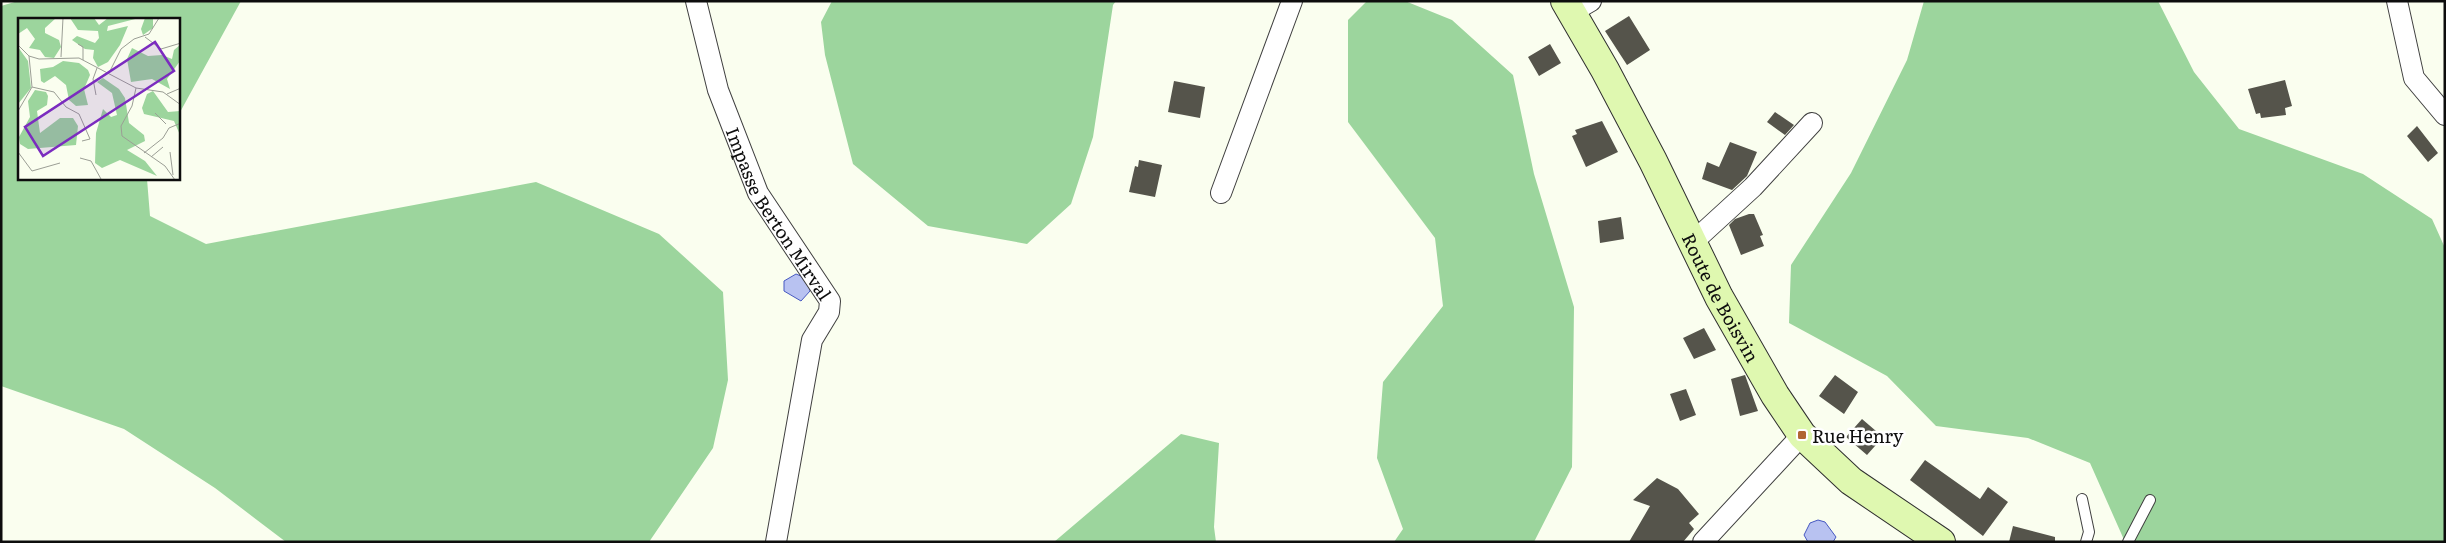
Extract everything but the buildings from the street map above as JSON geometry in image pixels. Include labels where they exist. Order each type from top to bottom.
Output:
[{"type":"main road","name":"Route de Boisvin","points":[[1576,5],[1605,70],[1694,241],[1719,297],[1775,395],[1802,435],[1851,481],[1941,542]]},
{"type":"street","name":"Impasse Berton Mirval","points":[[696,1],[718,90],[758,193],[830,301],[829,312],[812,340],[776,542]]},
{"type":"street","points":[[1221,193],[1292,1]]},
{"type":"street","points":[[2397,1],[2414,78],[2445,115]]},
{"type":"street","points":[[1694,241],[1754,187],[1812,123]]},
{"type":"street","points":[[1703,542],[1802,435]]},
{"type":"lane","points":[[2082,499],[2089,532],[2086,542]]},
{"type":"lane","points":[[2128,542],[2150,500]]},
{"type":"green space","points":[[18,1],[241,1],[180,112],[180,18],[18,18],[18,180],[147,180],[150,216],[206,244],[536,182],[659,234],[723,292],[728,380],[713,448],[649,542],[286,542],[215,488],[124,429],[1,386],[1,6]]},
{"type":"green space","points":[[832,1],[1116,1],[1113,5],[1093,137],[1071,204],[1027,244],[928,226],[853,164],[825,55],[821,22]]},
{"type":"green space","points":[[1367,1],[1405,1],[1452,20],[1513,75],[1534,174],[1574,307],[1572,467],[1534,542],[1394,542],[1403,529],[1377,458],[1383,382],[1443,306],[1435,238],[1348,122],[1348,20]]},
{"type":"green space","points":[[1924,1],[2158,1],[2194,72],[2239,129],[2363,174],[2432,219],[2445,248],[2445,542],[2125,542],[2090,463],[2028,438],[1936,426],[1887,376],[1789,323],[1791,265],[1851,173],[1907,60]]},
{"type":"green space","points":[[1181,434],[1219,443],[1214,527],[1216,542],[1054,542]]},
{"type":"water","points":[[796,274],[808,279],[810,291],[801,301],[784,291],[784,281]]},
{"type":"water","points":[[1818,520],[1825,522],[1836,537],[1833,542],[1808,542],[1804,535],[1810,523]]},
{"type":"place","name":"Rue Henry","points":[[1802,435]]}]
